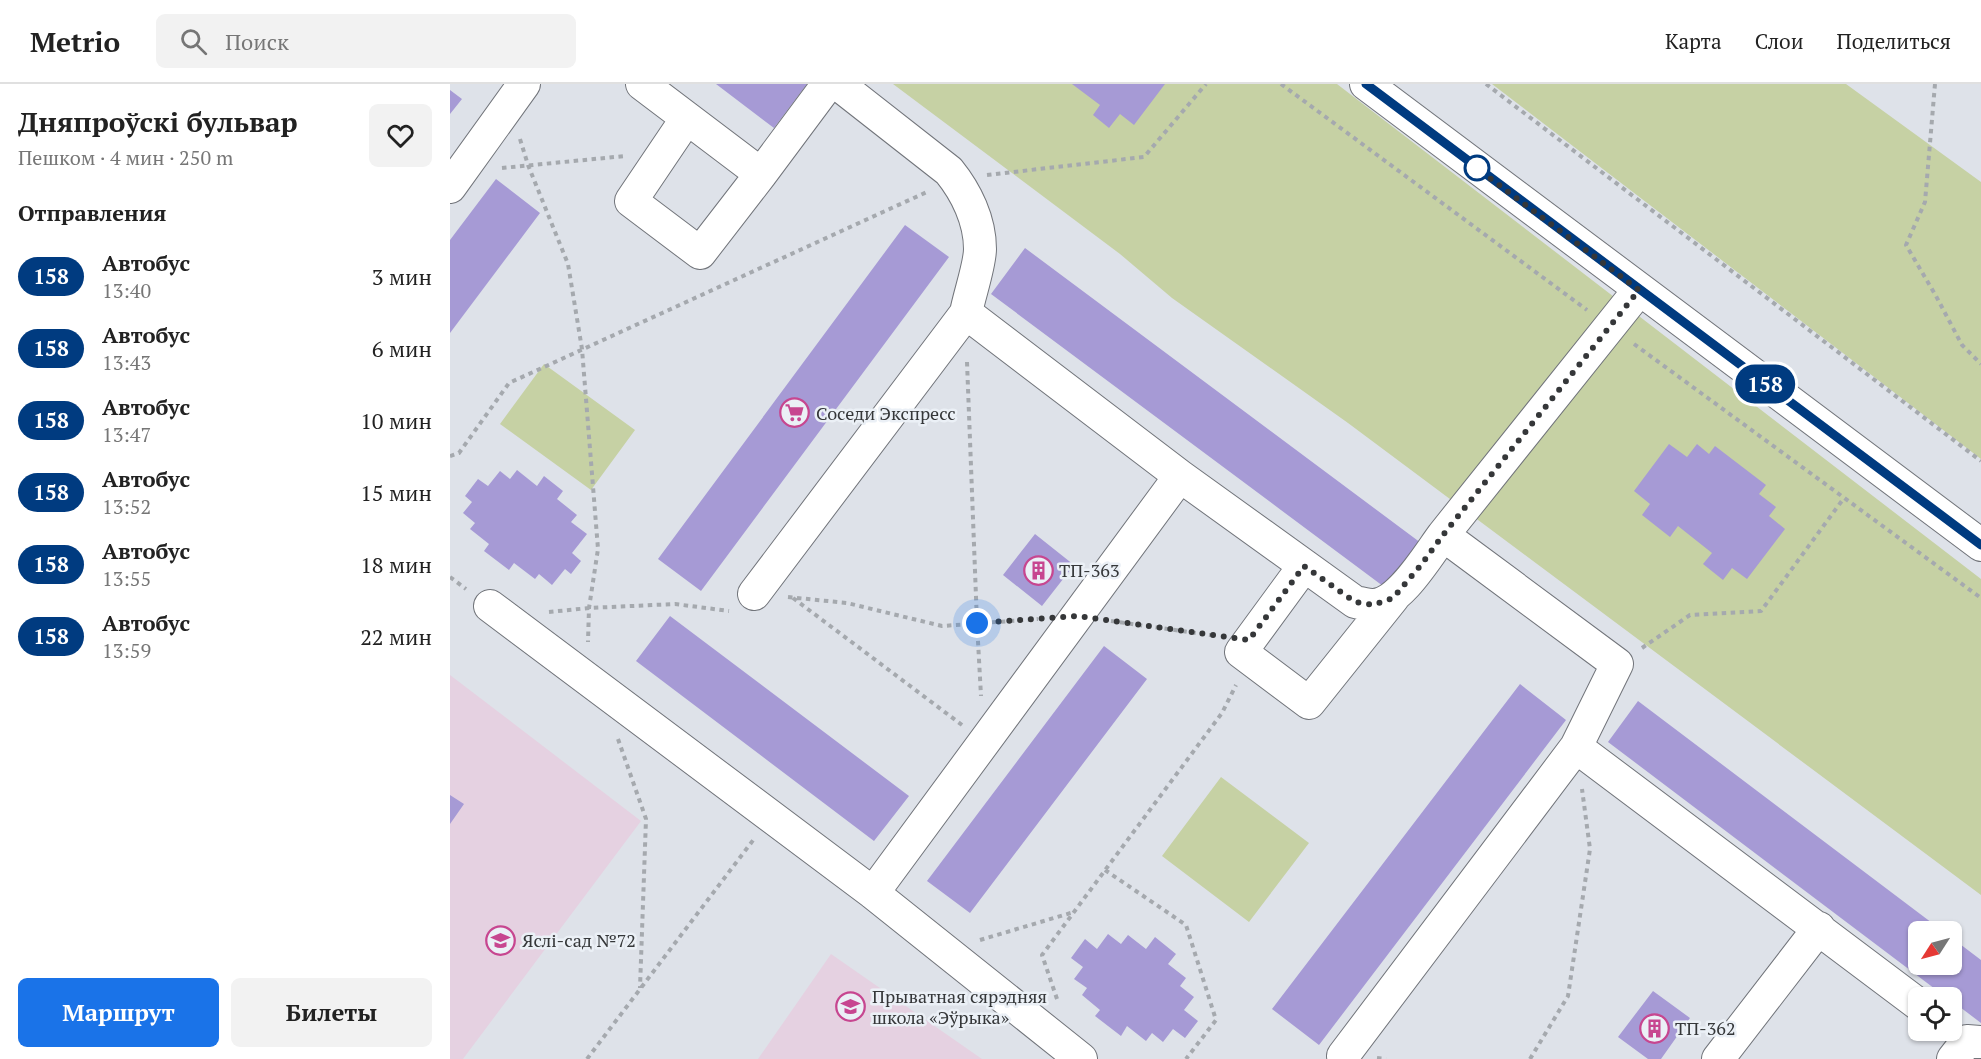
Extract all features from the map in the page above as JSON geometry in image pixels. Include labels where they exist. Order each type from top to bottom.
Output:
[{"type":"street","points":[[642,84],[761,174]]},
{"type":"street","points":[[687,118],[631,201],[700,253],[828,84]]},
{"type":"street","points":[[754,594],[966,313],[980,249],[972,208],[956,179],[949,171],[838,84]]},
{"type":"street","points":[[1366,84],[1981,545]]},
{"type":"street","points":[[455,179],[516,94]]},
{"type":"street","points":[[1304,566],[1249,650],[1309,704],[1639,290]]},
{"type":"street","points":[[966,313],[1180,476],[1355,602],[1373,605],[1393,598]]},
{"type":"street","points":[[873,893],[1180,476]]},
{"type":"street","points":[[1343,1056],[1576,747],[1617,664],[1443,535]]},
{"type":"street","points":[[497,611],[873,893],[1081,1059]]},
{"type":"street","points":[[1576,747],[1908,996]]},
{"type":"street","points":[[1718,1059],[1819,928]]},
{"type":"path","points":[[450,456],[459,453],[509,382],[956,179],[1144,158],[1206,84]]},
{"type":"path","points":[[1486,84],[1981,461]]},
{"type":"path","points":[[1935,84],[1925,202],[1906,245],[1962,345],[1981,364]]},
{"type":"path","points":[[516,94],[528,165],[568,264],[582,349],[598,549],[589,608]]},
{"type":"path","points":[[455,179],[528,165],[664,152]]},
{"type":"path","points":[[967,361],[984,741]]},
{"type":"path","points":[[1617,664],[1690,615],[1761,610],[1844,498]]},
{"type":"path","points":[[497,611],[675,604],[729,612],[754,594],[847,603],[942,626],[1077,616],[1249,650],[1222,713],[1042,955],[1057,999]]},
{"type":"path","points":[[792,598],[984,741]]},
{"type":"path","points":[[615,732],[646,819],[640,989]]},
{"type":"path","points":[[1530,1059],[1568,996],[1590,849],[1576,747]]},
{"type":"path","points":[[587,1059],[771,816]]},
{"type":"path","points":[[1105,870],[1186,925],[1216,1020],[1186,1059]]},
{"type":"path","points":[[946,951],[1074,912]]},
{"type":"shaded area","name":"Яслі-сад №72","points":[[450,675],[641,821],[463,1059],[450,1059]]},
{"type":"shaded area","name":"Прыватная сярэдняя школа «Эўрыка»","points":[[831,954],[982,1059],[758,1059]]},
{"type":"green space","points":[[893,84],[1337,84],[1981,579],[1981,895],[1348,423],[1172,298],[1120,254]]},
{"type":"green space","points":[[1492,84],[1846,84],[1981,182],[1981,459]]},
{"type":"green space","points":[[544,364],[635,430],[591,490],[500,424]]},
{"type":"green space","points":[[1221,777],[1309,843],[1249,922],[1162,856]]},
{"type":"building","points":[[716,84],[807,84],[774,128]]},
{"type":"building","points":[[1072,84],[1165,84],[1134,125],[1120,114],[1109,128],[1093,115],[1100,105]]},
{"type":"building","points":[[450,90],[462,99],[450,114]]},
{"type":"building","points":[[496,179],[540,213],[450,333],[450,240]]},
{"type":"building","points":[[905,225],[949,257],[701,591],[658,559]]},
{"type":"building","points":[[1025,248],[1425,546],[1391,592],[991,294]]},
{"type":"building","points":[[1669,444],[1687,457],[1697,444],[1709,454],[1715,446],[1766,485],[1759,494],[1776,507],[1769,516],[1785,529],[1747,579],[1732,568],[1723,580],[1703,564],[1712,553],[1678,526],[1670,537],[1642,515],[1650,504],[1634,491]]},
{"type":"building","points":[[517,470],[537,486],[544,476],[563,491],[557,499],[577,515],[571,522],[587,534],[572,553],[581,561],[571,574],[565,569],[552,585],[539,574],[535,579],[514,563],[509,570],[484,551],[489,544],[470,529],[475,523],[463,513],[472,502],[465,496],[478,479],[488,486],[500,471],[510,479]]},
{"type":"building","name":"ТП-363","points":[[1035,534],[1074,565],[1042,606],[1003,575]]},
{"type":"building","points":[[670,616],[909,796],[874,841],[636,661]]},
{"type":"building","points":[[1104,646],[1147,679],[970,913],[927,881]]},
{"type":"building","points":[[1520,684],[1566,720],[1319,1045],[1272,1009]]},
{"type":"building","points":[[1638,701],[1929,921],[1908,921],[1908,969],[1608,742]]},
{"type":"building","points":[[450,795],[464,804],[450,824]]},
{"type":"building","points":[[1108,934],[1121,944],[1128,935],[1146,949],[1155,937],[1176,954],[1168,964],[1186,978],[1180,986],[1194,997],[1184,1010],[1198,1021],[1185,1038],[1173,1029],[1163,1042],[1152,1033],[1146,1041],[1127,1026],[1121,1036],[1095,1016],[1100,1010],[1082,995],[1087,988],[1074,979],[1083,967],[1071,958],[1085,939],[1097,949]]},
{"type":"building","points":[[1962,946],[1981,960],[1981,1023],[1962,1009],[1962,987],[1932,987],[1917,975],[1962,975]]},
{"type":"building","name":"ТП-362","points":[[1653,991],[1690,1018],[1661,1059],[1648,1059],[1618,1037]]},
{"type":"bus line","name":"158","points":[[1366,84],[1981,545]]},
{"type":"place","name":"Соседи Экспресс","points":[[795,413]]},
{"type":"place","name":"ТП-363","points":[[1038,570]]},
{"type":"place","name":"Яслі-сад №72","points":[[501,940]]},
{"type":"place","name":"Прыватная сярэдняя школа «Эўрыка»","points":[[851,1006]]},
{"type":"place","name":"ТП-362","points":[[1654,1028]]},
{"type":"route","points":[[977,623],[1077,616],[1249,640],[1304,566],[1355,602],[1373,605],[1393,598],[1639,290],[1475,167],[1477,168]]}]
